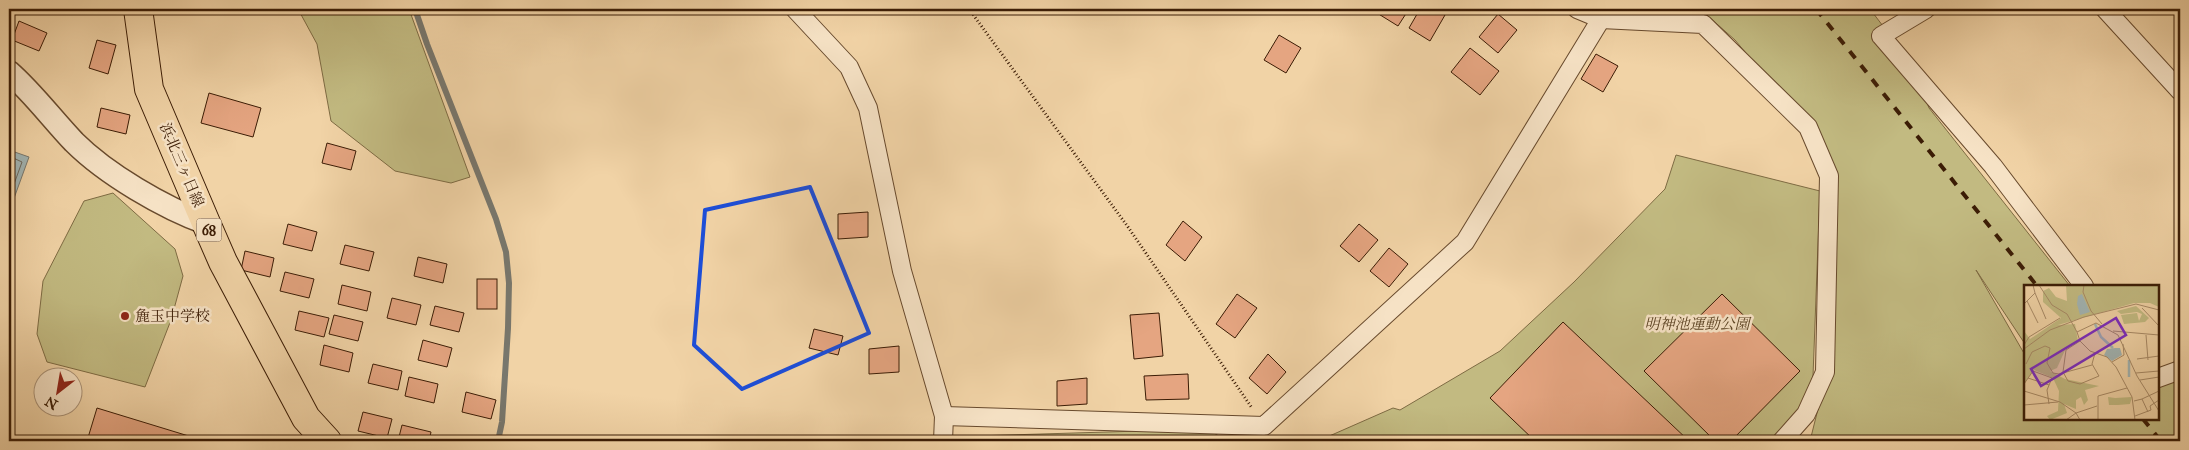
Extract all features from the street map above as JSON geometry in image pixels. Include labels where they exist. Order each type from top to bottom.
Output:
[{"type":"main road","name":"浜北三ヶ日線","points":[[138,9],[150,89],[223,262],[306,418],[327,441]]},
{"type":"street","points":[[1577,9],[1603,14],[1703,24],[1808,127],[1829,176],[1825,372],[1806,414],[1782,441]]},
{"type":"street","points":[[1926,9],[1881,36],[1993,166],[2083,285]]},
{"type":"street","points":[[2105,9],[2180,91]]},
{"type":"street","points":[[801,11],[849,67],[868,108],[902,271],[944,416],[943,441]]},
{"type":"street","points":[[944,416],[1264,426],[1301,394],[1365,332],[1464,242],[1603,14]]},
{"type":"street","points":[[9,72],[24,85],[74,141],[101,166],[186,216],[206,223]]},
{"type":"street","points":[[2159,378],[2180,370]]},
{"type":"path","points":[[969,9],[1128,227],[1264,426]]},
{"type":"highlighted area","points":[[810,187],[869,333],[742,389],[694,345],[705,210]]},
{"type":"green space","points":[[298,9],[409,9],[470,177],[451,183],[395,171],[331,121],[317,44]]},
{"type":"green space","points":[[1700,9],[1873,9],[1873,13],[1912,64],[1929,108],[2069,285],[2024,285],[2024,342],[1976,270],[2024,353],[2024,420],[2159,420],[2159,385],[2180,381],[2180,441],[1810,441],[1819,405],[1836,186],[1808,127],[1735,40]]},
{"type":"green space","name":"明神池運動公園","points":[[1676,155],[1820,191],[1813,376],[1801,411],[1773,441],[1318,441],[1393,408],[1400,410],[1500,351],[1574,282],[1665,189]]},
{"type":"green space","points":[[113,193],[175,249],[183,276],[171,320],[145,387],[82,371],[82,368],[71,368],[47,362],[37,334],[43,281],[84,201]]},
{"type":"green space","points":[[1207,429],[1224,439],[1235,441],[971,441],[975,436]]},
{"type":"water","points":[[9,150],[29,157],[9,212]]},
{"type":"building","points":[[1380,9],[1409,9],[1398,26],[1377,13]]},
{"type":"building","points":[[1420,9],[1435,9],[1445,15],[1430,41],[1409,28]]},
{"type":"building","points":[[1498,14],[1517,30],[1498,53],[1479,37]]},
{"type":"building","points":[[19,21],[47,33],[39,51],[12,40]]},
{"type":"building","points":[[1279,35],[1301,48],[1286,73],[1264,60]]},
{"type":"building","points":[[97,40],[116,45],[108,74],[89,68]]},
{"type":"building","points":[[1470,48],[1499,71],[1480,95],[1451,72]]},
{"type":"building","points":[[1596,54],[1618,66],[1603,92],[1581,79]]},
{"type":"building","points":[[209,93],[261,108],[253,137],[201,123]]},
{"type":"building","points":[[101,108],[130,115],[126,134],[97,127]]},
{"type":"building","points":[[327,143],[356,151],[351,170],[322,163]]},
{"type":"building","points":[[868,212],[868,237],[838,239],[838,214]]},
{"type":"building","points":[[1183,221],[1202,237],[1185,261],[1166,245]]},
{"type":"building","points":[[288,224],[317,232],[312,251],[283,244]]},
{"type":"building","points":[[1359,224],[1378,240],[1359,262],[1340,246]]},
{"type":"building","points":[[345,245],[374,252],[369,271],[340,264]]},
{"type":"building","points":[[1389,248],[1408,264],[1389,287],[1370,271]]},
{"type":"building","points":[[245,251],[274,258],[270,277],[241,270]]},
{"type":"building","points":[[418,257],[447,264],[443,283],[414,276]]},
{"type":"building","points":[[285,272],[314,279],[309,298],[280,291]]},
{"type":"building","points":[[477,279],[497,279],[497,309],[477,309]]},
{"type":"building","points":[[342,285],[371,292],[367,311],[338,304]]},
{"type":"building","points":[[1237,294],[1257,308],[1235,338],[1216,324]]},
{"type":"building","points":[[1722,294],[1800,371],[1731,441],[1715,441],[1644,371]]},
{"type":"building","points":[[392,298],[421,305],[416,325],[387,318]]},
{"type":"building","points":[[435,306],[464,313],[459,332],[430,325]]},
{"type":"building","points":[[299,311],[329,318],[324,337],[295,330]]},
{"type":"building","points":[[1159,313],[1163,356],[1134,359],[1130,315]]},
{"type":"building","points":[[334,315],[363,322],[358,341],[329,334]]},
{"type":"building","points":[[1563,322],[1689,441],[1535,441],[1490,398]]},
{"type":"building","points":[[814,329],[843,336],[838,355],[809,348]]},
{"type":"building","points":[[423,340],[452,348],[447,367],[418,360]]},
{"type":"building","points":[[324,345],[353,353],[349,372],[320,365]]},
{"type":"building","points":[[899,346],[899,372],[869,374],[869,349]]},
{"type":"building","points":[[1268,354],[1286,372],[1267,394],[1249,378]]},
{"type":"building","points":[[373,364],[402,371],[398,390],[368,383]]},
{"type":"building","points":[[1188,374],[1189,399],[1146,400],[1144,376]]},
{"type":"building","points":[[409,377],[438,384],[434,403],[405,396]]},
{"type":"building","points":[[1087,378],[1087,404],[1057,406],[1057,381]]},
{"type":"building","points":[[466,392],[496,400],[491,419],[462,412]]},
{"type":"building","points":[[97,408],[205,441],[87,441]]},
{"type":"building","points":[[363,412],[392,419],[387,438],[358,431]]},
{"type":"building","points":[[402,425],[431,432],[429,441],[398,441]]},
{"type":"waterway","points":[[415,9],[496,219],[506,252],[509,283],[508,328],[502,422],[498,441]]},
{"type":"railway","points":[[1816,9],[2036,285]]},
{"type":"railway","points":[[2144,420],[2161,441]]},
{"type":"place","name":"麁玉中学校","points":[[125,316]]}]
